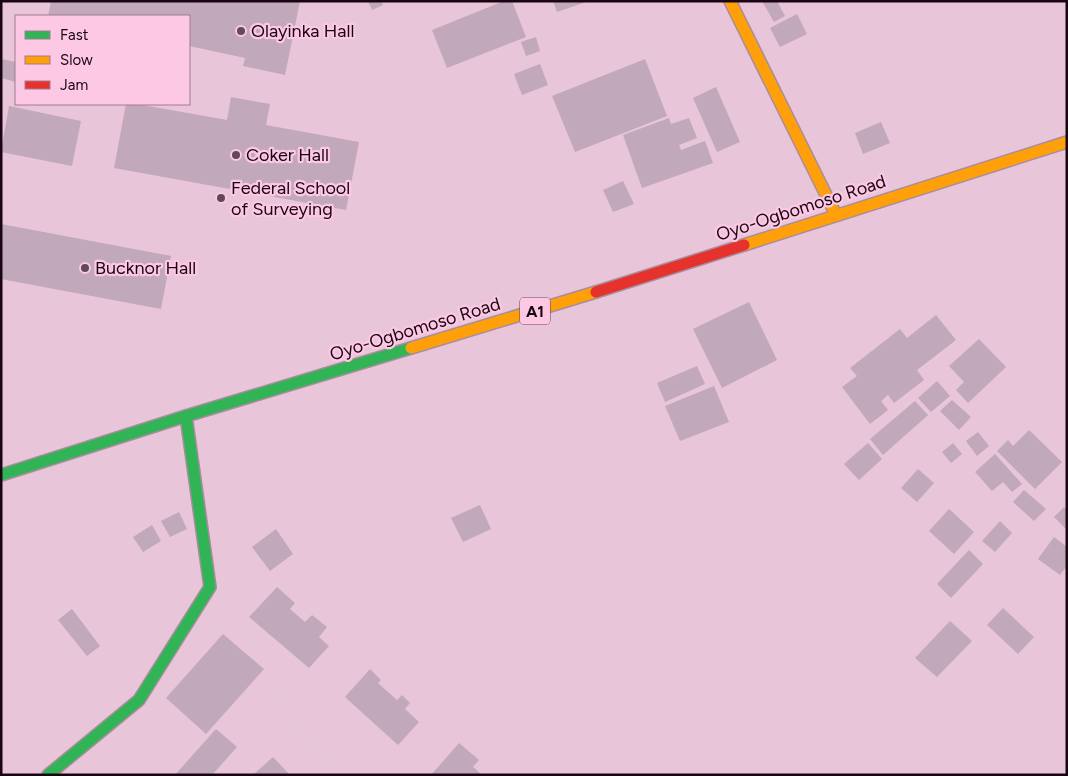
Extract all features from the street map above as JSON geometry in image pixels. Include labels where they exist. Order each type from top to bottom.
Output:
[{"type":"main road","points":[[730,1],[836,216]]},
{"type":"main road","name":"Oyo-Ogbomoso Road","points":[[1,474],[186,416],[601,291],[1067,142]]},
{"type":"main road","points":[[48,775],[138,700],[210,587],[186,416]]},
{"type":"path","points":[[210,587],[219,603],[244,621],[307,742],[356,775]]},
{"type":"building","name":"Olayinka Hall","points":[[51,1],[300,1],[285,75],[243,66],[245,58],[190,46],[190,15],[48,15]]},
{"type":"building","points":[[368,1],[381,1],[383,5],[372,10]]},
{"type":"building","points":[[504,1],[512,1],[526,37],[447,68],[432,30]]},
{"type":"building","points":[[553,1],[586,1],[586,2],[557,12]]},
{"type":"building","points":[[762,1],[777,1],[785,16],[774,22]]},
{"type":"building","points":[[797,14],[807,34],[780,47],[770,28]]},
{"type":"building","points":[[536,37],[540,51],[526,56],[521,42]]},
{"type":"building","points":[[1,59],[15,62],[15,82],[1,78]]},
{"type":"building","points":[[645,59],[667,116],[575,152],[552,96]]},
{"type":"building","points":[[540,64],[548,85],[522,95],[514,74]]},
{"type":"building","points":[[716,87],[740,142],[717,152],[693,98]]},
{"type":"building","name":"Coker Hall","points":[[231,97],[270,104],[266,125],[359,142],[346,210],[114,168],[126,105],[143,105],[227,120]]},
{"type":"building","points":[[9,106],[81,121],[72,166],[1,152]]},
{"type":"building","points":[[669,118],[671,124],[689,118],[697,138],[679,145],[681,150],[705,141],[713,163],[642,188],[623,135]]},
{"type":"building","points":[[881,122],[890,143],[863,154],[855,133]]},
{"type":"building","points":[[623,181],[634,204],[613,212],[603,190]]},
{"type":"building","name":"Bucknor Hall","points":[[1,224],[171,256],[161,309],[1,279]]},
{"type":"building","points":[[749,302],[777,360],[722,388],[693,329]]},
{"type":"building","points":[[936,315],[956,340],[917,370],[924,380],[894,403],[888,395],[881,401],[888,410],[870,424],[842,387],[857,376],[850,368],[900,329],[907,338]]},
{"type":"building","points":[[979,339],[1006,367],[968,403],[956,390],[964,382],[949,366]]},
{"type":"building","points":[[697,366],[705,384],[665,402],[657,383]]},
{"type":"building","points":[[937,381],[950,396],[931,412],[918,398]]},
{"type":"building","points":[[714,386],[729,422],[680,441],[665,406]]},
{"type":"building","points":[[952,400],[971,417],[959,430],[940,411]]},
{"type":"building","points":[[915,401],[928,415],[883,455],[870,439]]},
{"type":"building","points":[[1029,430],[1062,462],[1035,489],[997,451],[1008,440],[1013,446]]},
{"type":"building","points":[[978,432],[989,446],[977,456],[966,441]]},
{"type":"building","points":[[868,443],[882,459],[859,480],[844,464]]},
{"type":"building","points":[[953,443],[962,454],[951,463],[942,452]]},
{"type":"building","points":[[995,454],[1022,484],[1012,492],[1003,482],[992,491],[975,472]]},
{"type":"building","points":[[918,469],[934,483],[917,502],[901,488]]},
{"type":"building","points":[[1024,490],[1046,509],[1034,521],[1013,502]]},
{"type":"building","points":[[480,505],[491,529],[463,542],[451,518]]},
{"type":"building","points":[[1064,507],[1067,510],[1067,530],[1054,517]]},
{"type":"building","points":[[949,509],[974,532],[954,554],[929,531]]},
{"type":"building","points":[[179,512],[187,529],[170,537],[161,521]]},
{"type":"building","points":[[1000,521],[1012,533],[995,552],[982,541]]},
{"type":"building","points":[[152,525],[161,541],[143,552],[133,537]]},
{"type":"building","points":[[276,529],[293,554],[270,571],[252,547]]},
{"type":"building","points":[[1054,537],[1067,547],[1067,566],[1060,575],[1038,559]]},
{"type":"building","points":[[969,550],[983,564],[951,598],[937,584]]},
{"type":"building","points":[[277,587],[295,603],[290,609],[305,622],[312,615],[327,627],[319,637],[329,646],[309,668],[249,617]]},
{"type":"building","points":[[1003,608],[1034,637],[1018,654],[987,625]]},
{"type":"building","points":[[72,609],[100,646],[87,656],[58,620]]},
{"type":"building","points":[[950,621],[972,641],[937,677],[915,658]]},
{"type":"building","points":[[223,634],[264,669],[206,734],[166,698]]},
{"type":"building","points":[[370,669],[381,680],[378,683],[397,700],[402,695],[410,703],[405,709],[419,722],[398,745],[345,697]]},
{"type":"building","points":[[216,729],[237,747],[212,775],[175,775]]},
{"type":"building","points":[[459,743],[479,760],[473,767],[482,775],[431,775]]},
{"type":"building","points":[[273,757],[290,775],[253,775]]},
{"type":"traffic: fast","points":[[1,475],[186,416],[411,348]]},
{"type":"traffic: fast","points":[[48,775],[139,700],[210,587],[186,416]]},
{"type":"traffic: slow","points":[[730,1],[836,215]]},
{"type":"traffic: slow","points":[[744,245],[1067,142]]},
{"type":"traffic: slow","points":[[411,348],[596,292]]},
{"type":"traffic: jam","points":[[596,292],[744,245]]},
{"type":"place","name":"Olayinka Hall","points":[[241,31]]},
{"type":"place","name":"Coker Hall","points":[[236,155]]},
{"type":"place","name":"Federal School of Surveying","points":[[221,198]]},
{"type":"place","name":"Bucknor Hall","points":[[85,268]]}]
